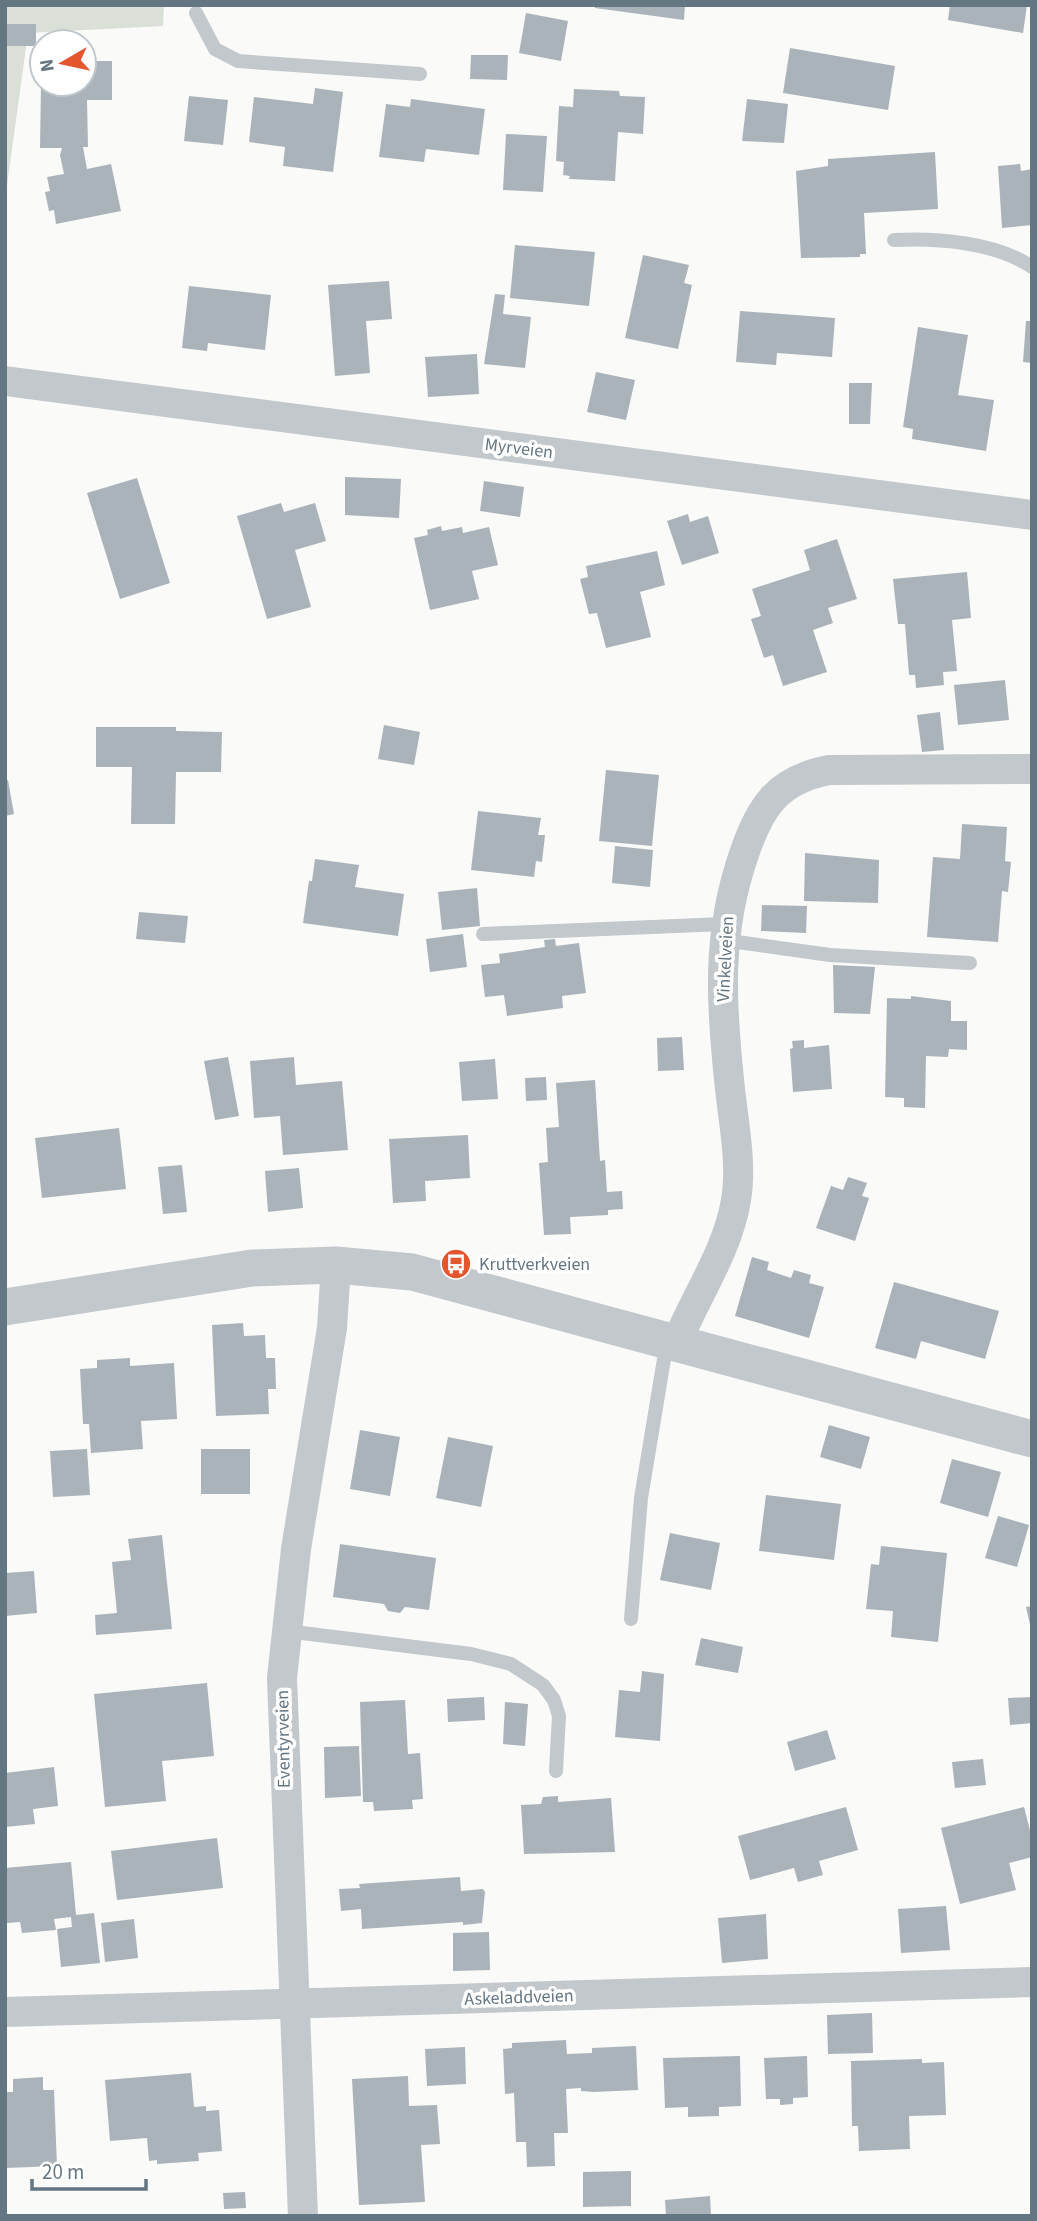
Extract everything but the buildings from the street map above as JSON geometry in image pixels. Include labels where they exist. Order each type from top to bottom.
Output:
[{"type":"street","name":"Myrveien","points":[[5,381],[1032,515]]},
{"type":"street","name":"Vinkelveien","points":[[672,1341],[724,1243],[737,1199],[736,1142],[721,992],[724,932],[734,881],[754,827],[765,807],[791,782],[807,775],[829,771],[1032,769]]},
{"type":"street","points":[[5,1307],[214,1273],[293,1265],[399,1270],[451,1280],[1032,1439]]},
{"type":"street","name":"Eventyrveien","points":[[303,2216],[281,1717],[286,1631],[331,1328],[336,1265]]},
{"type":"street","name":"Askeladdveien","points":[[5,2012],[1032,1982]]},
{"type":"lane","points":[[196,13],[215,49],[238,61],[420,74]]},
{"type":"lane","points":[[894,240],[940,238],[977,246],[1032,267]]},
{"type":"lane","points":[[483,934],[724,932],[830,955],[970,963]]},
{"type":"lane","points":[[631,1619],[641,1498],[672,1341]]},
{"type":"lane","points":[[286,1631],[471,1654],[520,1669],[543,1685],[554,1700],[559,1716],[556,1771]]},
{"type":"shaded area","points":[[5,5],[164,5],[163,26],[98,29],[28,28],[5,200]]},
{"type":"place","name":"Kruttverkveien","points":[[456,1264]]}]
